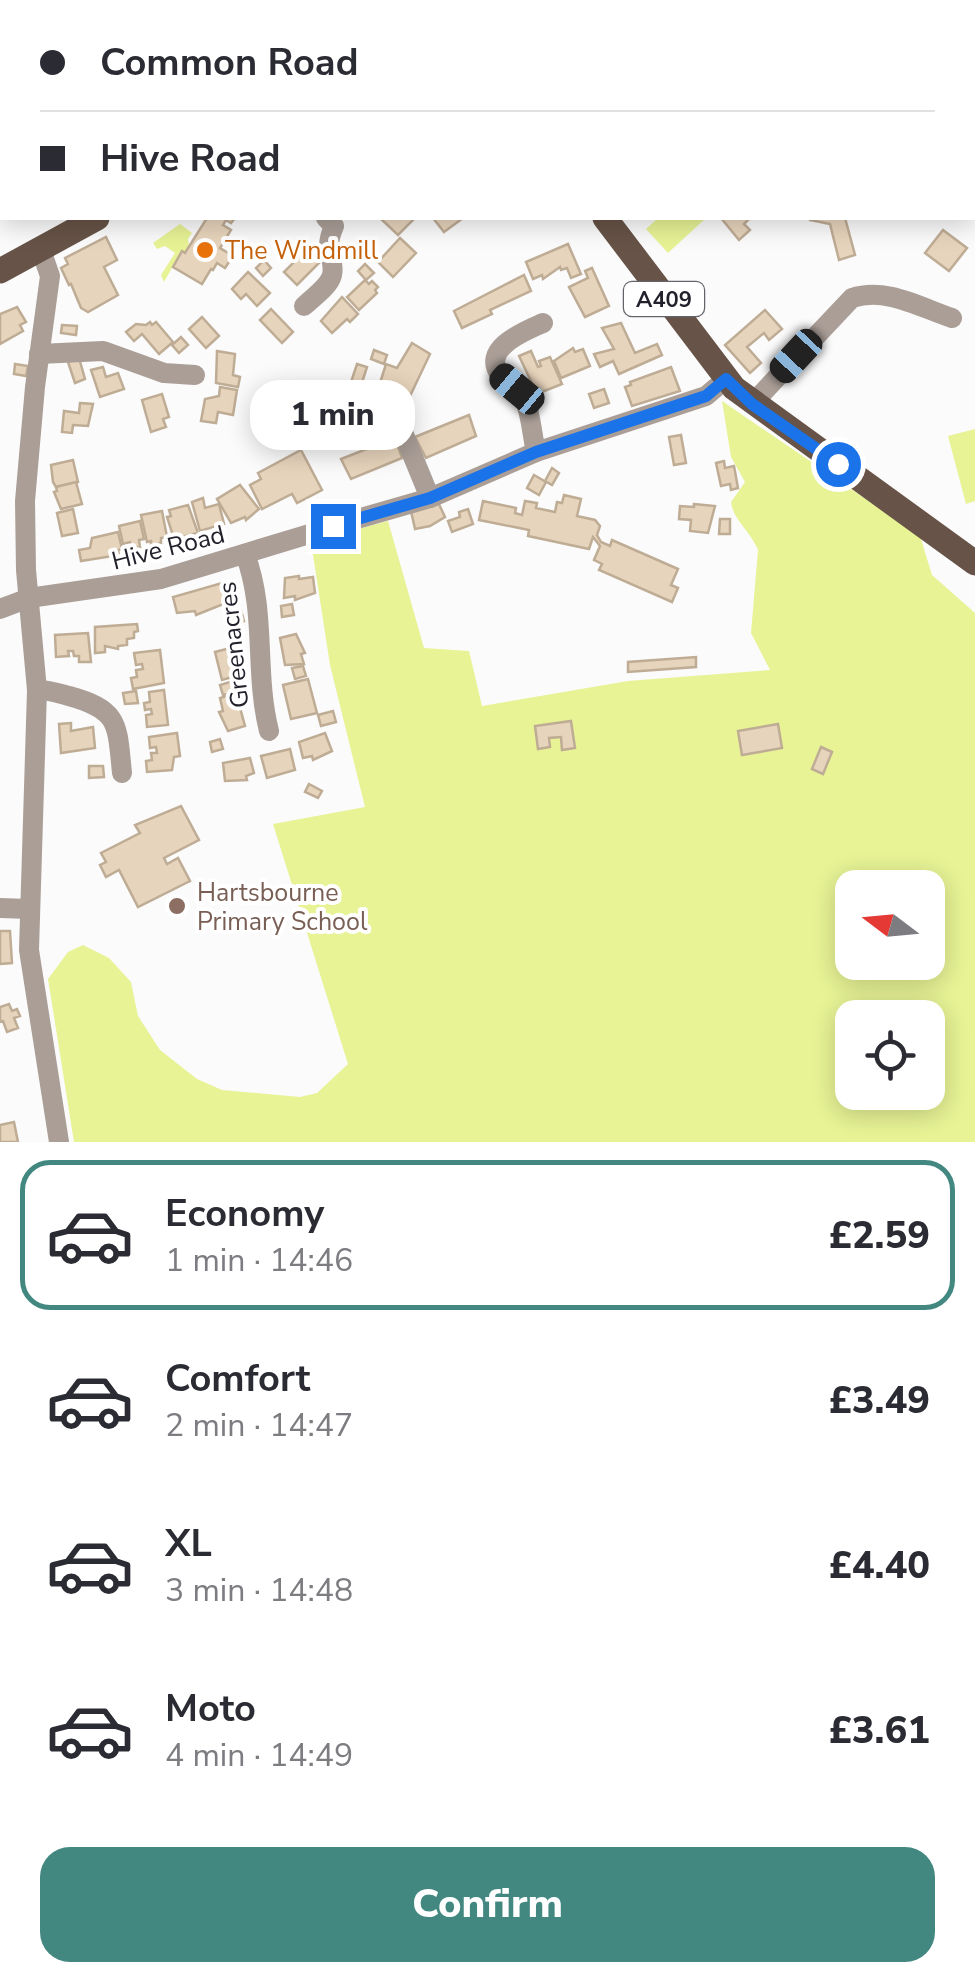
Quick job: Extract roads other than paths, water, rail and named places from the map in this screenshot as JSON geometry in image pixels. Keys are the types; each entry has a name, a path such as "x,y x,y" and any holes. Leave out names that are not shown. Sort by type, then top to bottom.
{"main road":[{"path":"0,271 93,220"},
{"name":"A409","path":"606,220 726,379 752,404 975,563"}],"street":[{"path":"304,306 329,282 332,272 327,248 334,226 328,220"},
{"path":"41,250 50,270 25,501 37,690 29,909 31,964 59,1142"},
{"path":"752,404 852,298 866,294 890,296 952,318"},
{"path":"536,452 523,394 501,376 496,362 500,348 508,341 543,323"},
{"path":"39,354 103,352 164,373 195,375"},
{"name":"Hive Road","path":"0,609 29,598 161,578 430,498 536,452 706,396 726,379"},
{"path":"400,425 430,498"},
{"name":"Greenacres","path":"245,554 258,604 260,691 269,731"},
{"path":"37,690 90,700 106,711 118,734 122,773"},
{"path":"0,908 29,909"}],"place":[{"name":"The Windmill","path":"205,250"},
{"name":"Hartsbourne Primary School","path":"177,906"}]}
